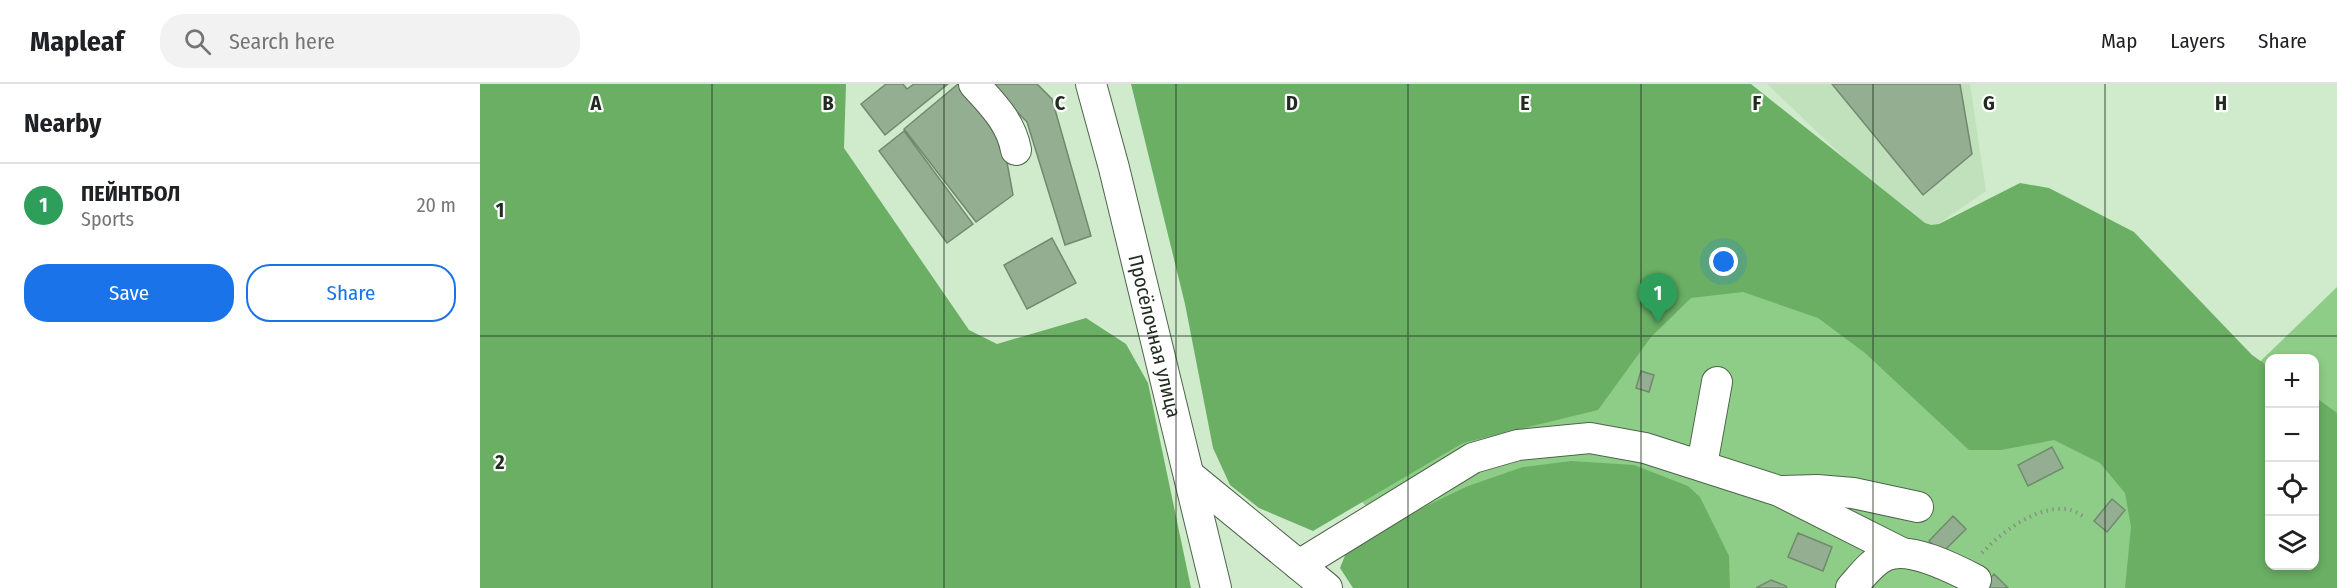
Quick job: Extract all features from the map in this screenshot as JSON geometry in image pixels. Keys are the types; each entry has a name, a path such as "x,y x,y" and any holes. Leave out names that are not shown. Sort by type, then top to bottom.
{"street":[{"path":"974,84 1004,118 1013,135 1016,150"},
{"name":"Просёлочная улица","path":"1090,84 1114,168 1216,588"},
{"path":"1702,465 1717,382"},
{"path":"1299,565 1473,459 1518,445 1590,438 1645,448 1779,491 1902,553 1940,563 1970,577"},
{"path":"1190,475 1327,588"},
{"path":"1779,491 1817,490 1852,493 1918,507"},
{"path":"1851,588 1876,561 1887,554 1902,553"}],"path":[{"path":"1970,577 1993,542 2042,511 2067,509 2083,516"}],"shaded area":[{"path":"1767,84 1970,84 1986,191 1924,234"}],"green space":[{"path":"480,84 846,84 844,148 969,330 997,344 1086,318 1126,344 1148,383 1191,588 480,588"},
{"path":"1131,84 1751,84 1925,223 1939,224 2020,183 2049,188 2134,232 2252,355 2265,364 2265,570 2319,570 2319,400 2337,413 2337,588 2125,588 2131,527 2125,493 2100,463 2054,440 2001,450 1969,450 1865,353 1818,318 1743,292 1691,298 1651,337 1598,410 1463,443 1313,531 1259,508 1230,485 1213,448 1185,304"},
{"path":"1414,84 2171,448 2265,357 2265,570 2319,570 2319,354 2268,354 2337,287 2337,588 1454,588 1317,460"},
{"path":"1571,461 1634,465 1688,486 1700,497 1729,556 1730,588 1353,588 1340,568 1348,548 1468,486 1523,467"}],"building":[{"path":"886,84 903,84 907,89 914,84 948,84 885,135 861,104"},
{"path":"958,84 1003,140 1013,195 976,222 904,129"},
{"path":"989,84 1037,84 1052,99 1091,236 1065,245 1027,122"},
{"path":"1832,84 1960,84 1972,154 1923,195"},
{"path":"904,131 973,224 947,243 879,151"},
{"path":"1052,238 1076,283 1027,309 1004,265"},
{"path":"1641,371 1654,375 1649,392 1636,388"},
{"path":"2052,447 2063,468 2028,486 2018,465"},
{"path":"2112,499 2125,510 2107,532 2094,521"},
{"path":"1953,516 1966,529 1942,553 1929,541"},
{"path":"1798,533 1832,547 1823,571 1788,557"},
{"path":"1994,574 2008,588 1981,588"},
{"path":"1771,580 1786,586 1787,588 1756,588"}],"place":[{"name":"ПЕЙНТБОЛ","path":"1658,323"}]}
